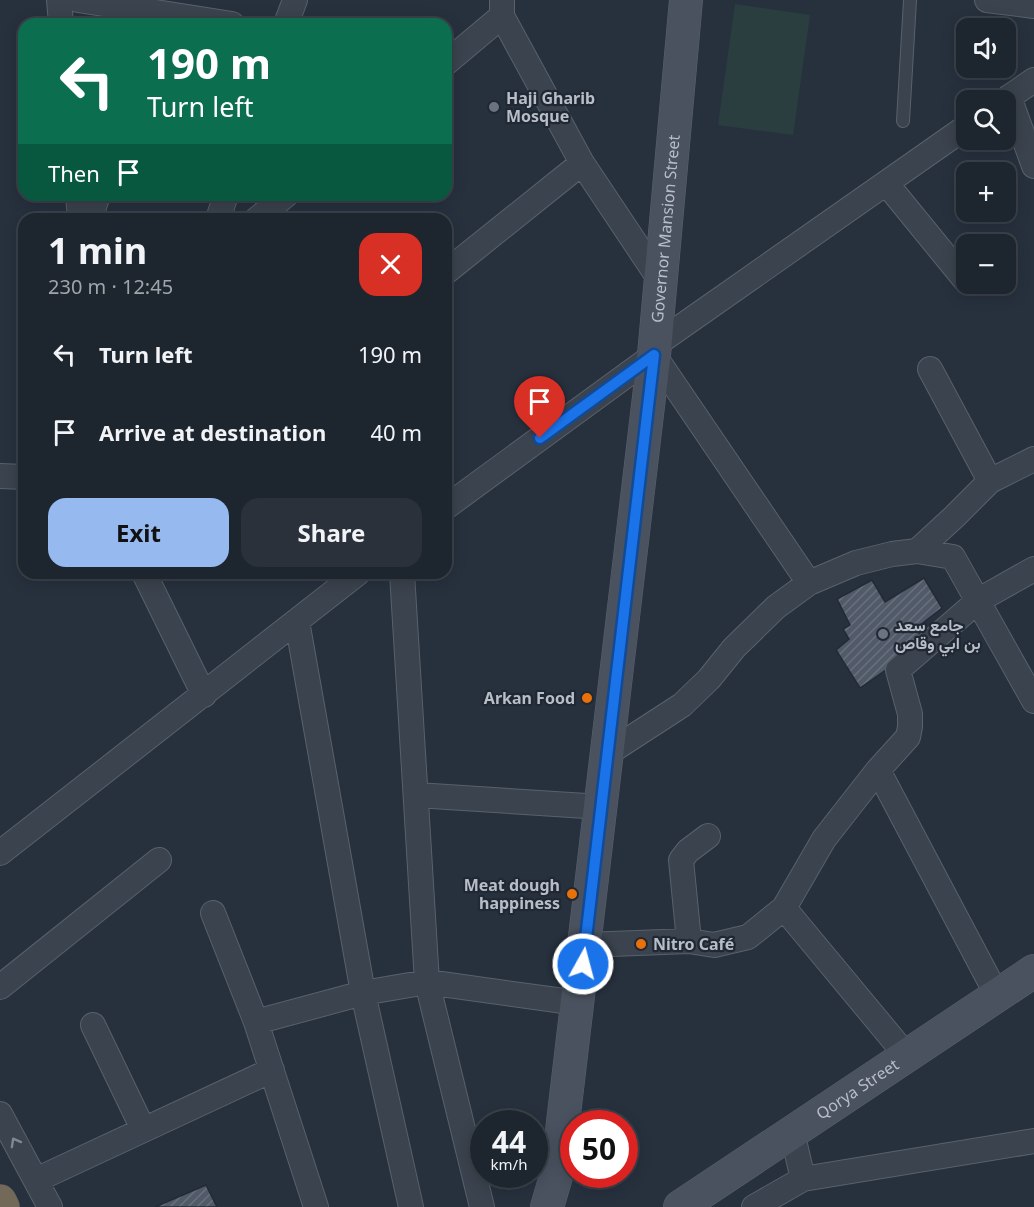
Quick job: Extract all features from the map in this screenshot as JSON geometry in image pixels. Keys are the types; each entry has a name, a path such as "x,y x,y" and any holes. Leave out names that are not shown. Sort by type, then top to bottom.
{"highway":[{"path":"0,1201 3,1207"}],"main road":[{"name":"Governor Mansion Street","path":"557,1173 602,807 654,350 686,0"},
{"name":"Qorya Street","path":"680,1207 1034,971"},
{"path":"547,1207 557,1173"},
{"path":"557,1173 560,1207"}],"street":[{"path":"59,0 60,18"},
{"path":"78,0 155,18"},
{"path":"288,18 295,0"},
{"path":"987,0 1034,6"},
{"path":"452,57 502,8 582,163 660,280"},
{"path":"1016,93 1034,80"},
{"path":"1016,121 1034,166"},
{"path":"452,502 654,350 956,135"},
{"path":"452,267 582,163"},
{"path":"886,183 956,269"},
{"path":"264,213 279,201"},
{"path":"654,350 809,583"},
{"path":"930,369 990,481"},
{"path":"916,551 954,518 990,481 1034,459"},
{"path":"0,476 18,477"},
{"path":"608,753 682,705 709,679 734,648 776,607 809,583 856,563 916,551 953,557 1034,701"},
{"path":"585,945 689,941 714,945 748,937 784,908 824,839 878,770 902,746 909,733 910,714 898,670 979,600 1034,568"},
{"path":"147,579 204,695"},
{"path":"0,853 350,579"},
{"path":"402,579 427,982 482,1207"},
{"path":"297,621 363,993 411,1207"},
{"path":"878,770 997,995"},
{"path":"416,795 602,807"},
{"path":"689,941 681,860 688,851 708,836"},
{"path":"0,987 159,860"},
{"path":"784,908 906,1055"},
{"path":"213,914 256,1022 316,1207"},
{"path":"256,1022 363,993 427,982 578,1003"},
{"path":"93,1025 143,1129"},
{"path":"36,1180 272,1070"},
{"path":"0,1114 51,1207"},
{"path":"792,1132 803,1179"},
{"path":"754,1207 803,1179 1034,1141"}],"lane":[{"path":"903,121 910,0"}],"green space":[{"path":"735,4 810,15 793,135 718,125"}],"building":[{"name":"جامع سعد بن ابي وقاص","path":"924,578 942,608 919,626 920,646 860,688 836,650 849,639 843,629 850,625 837,599 872,580 885,602"},
{"path":"206,1185 217,1207 155,1207"}],"place":[{"name":"Haji Gharib Mosque","path":"494,107"},
{"name":"جامع سعد بن ابي وقاص","path":"883,634"},
{"name":"Arkan Food","path":"587,698"},
{"name":"Meat dough happiness","path":"572,894"},
{"name":"Nitro Café","path":"641,944"}],"route":[{"path":"540,438 654,355 583,964"}]}
